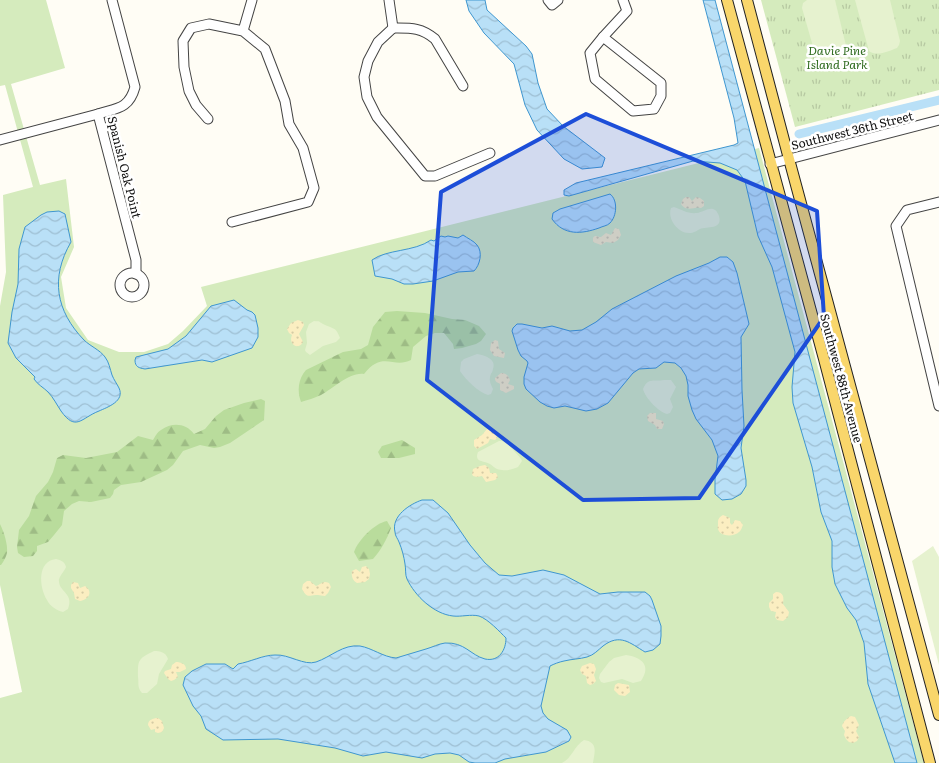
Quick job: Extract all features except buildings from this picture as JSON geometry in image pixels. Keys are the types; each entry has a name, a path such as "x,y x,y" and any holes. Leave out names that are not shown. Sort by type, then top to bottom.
{"main road":[{"name":"Southwest 88th Avenue","path":"727,0 930,763"},
{"name":"Southwest 88th Avenue","path":"747,0 939,715"}],"street":[{"name":"Spanish Oak Point","path":"112,0 135,87 132,98 124,106 98,114 136,260 136,274"},
{"path":"244,31 252,0"},
{"path":"389,0 393,28"},
{"path":"548,0 552,5 558,0"},
{"path":"603,37 662,83 662,96 654,109 633,111 595,79 590,53 603,37 627,11 623,0"},
{"path":"208,119 196,105 189,91 184,67 183,41 191,28 209,24 244,31 265,49 284,101 289,124 303,148 314,188 308,202 232,222"},
{"path":"463,86 435,39 428,33 414,28 393,28 378,42 368,61 364,77 367,97 377,117 425,176 435,176 490,153"},
{"path":"0,140 98,114"},
{"name":"Southwest 36th Street","path":"770,164 939,120"},
{"path":"939,202 907,210 896,226 939,406"}],"highlighted area":[{"path":"586,114 817,211 824,317 699,498 583,500 427,380 441,192"}],"green space":[{"path":"0,0 46,0 65,68 11,84 40,185 66,179 74,247 61,277 66,308 88,340 119,352 144,352 168,344 207,306 201,287 759,148 924,763 0,763 0,698 22,692 0,585 0,306 6,272 3,195 33,187 5,85 0,86"},
{"name":"Davie Pine Island Park","path":"761,0 939,0 939,90 795,127"},
{"path":"807,0 835,0 848,54 844,62 825,67 821,67 818,64 802,8 803,3"},
{"path":"855,0 890,0 900,41 897,48 879,53 869,51"},
{"path":"674,207 685,212 694,213 713,209 719,216 719,224 692,233 681,231 672,221 670,212 671,208"},
{"path":"385,312 425,313 465,320 479,326 486,334 476,344 454,349 453,344 444,333 426,336 413,347 411,360 399,363 382,361 371,367 364,374 353,376 321,395 301,402 299,385 301,377 306,370 343,352 361,349 368,345 373,327"},
{"path":"319,321 333,328 337,331 340,338 336,342 323,346 310,355 305,350 307,343 306,332 309,324"},
{"path":"477,354 492,360 494,366 490,378 493,389 491,394 488,395 472,385 460,371 461,362 464,359"},
{"path":"671,380 676,387 670,399 673,407 670,413 667,414 660,411 653,404 643,389 649,381"},
{"path":"261,399 265,401 264,420 230,443 214,448 200,445 183,451 167,470 141,482 121,485 114,490 110,498 91,502 79,501 72,504 64,511 62,525 48,542 37,546 37,551 33,556 24,557 18,553 19,530 29,516 36,496 48,482 57,458 63,455 86,458 117,452 138,436 153,440 157,433 165,427 174,425 183,426 194,434 205,429 224,410"},
{"path":"402,440 415,448 415,454 399,458 381,458 378,452 382,446"},
{"path":"499,441 508,444 520,458 522,461 518,467 500,470 478,460 478,452"},
{"path":"387,521 391,528 379,552 373,559 359,561 354,552 359,542 377,525"},
{"path":"0,524 7,550 1,565 0,565"},
{"path":"933,546 939,557 939,665 912,561"},
{"path":"56,559 65,564 66,567 59,580 69,600 68,609 63,612 54,608 48,602 41,582 41,575 45,564"},
{"path":"154,651 162,652 168,659 159,674 157,684 147,693 142,693 138,685 139,664 144,656"},
{"path":"626,655 640,660 645,666 641,681 633,683 622,679 601,682 600,674 609,662 614,658"},
{"path":"584,740 594,745 593,763 562,763 578,745"}],"sand":[{"path":"686,197 689,197 692,201 696,197 700,198 704,201 704,206 701,208 685,208 681,204"},
{"path":"615,228 619,229 621,235 618,240 601,245 593,242 595,236 601,237 606,233 611,235"},
{"path":"298,320 303,322 304,325 299,334 303,342 301,345 296,346 292,344 292,335 287,329 291,323"},
{"path":"495,340 498,341 499,349 505,353 504,358 494,356 490,350 491,343"},
{"path":"501,373 508,376 510,380 508,384 514,386 514,389 506,393 500,390 500,384 495,380"},
{"path":"650,413 656,413 656,419 663,421 662,429 657,429 655,425 648,421 647,416"},
{"path":"487,429 495,431 497,438 495,440 490,439 488,443 477,449 474,446 474,440"},
{"path":"485,465 489,468 490,473 496,473 498,477 495,480 486,482 482,476 473,476 473,469"},
{"path":"723,515 730,518 732,525 735,520 740,521 743,525 737,534 724,535 719,532 718,520"},
{"path":"366,566 369,569 369,579 365,582 357,583 354,581 352,571 356,569 360,572 362,567"},
{"path":"307,581 316,586 327,582 331,587 325,596 309,596 302,589 303,584"},
{"path":"73,582 78,583 80,588 85,586 88,588 89,595 80,601 75,599 71,588"},
{"path":"776,592 782,594 783,604 789,612 788,617 783,621 777,620 775,617 776,612 771,611 769,607 773,594"},
{"path":"176,662 183,664 186,669 176,672 178,677 171,681 164,673 171,669 172,665"},
{"path":"590,663 594,664 596,669 594,675 596,681 590,685 587,683 586,676 580,670 582,666"},
{"path":"618,683 629,685 630,692 625,696 619,695 614,690 615,685"},
{"path":"851,716 855,717 859,725 856,731 859,737 853,743 846,739 842,726 845,720"},
{"path":"158,718 162,721 164,728 162,732 158,733 155,732 155,729 151,730 148,725 151,720"}],"water":[{"path":"466,0 485,0 487,10 526,46 532,54 538,83 547,109 563,126 605,158 602,167 582,169 564,159 537,130 525,105 514,64 484,33 469,11"},
{"path":"703,0 715,0 917,763 895,763 868,684 864,643 856,620 847,608 835,584 832,567 832,541 821,512 812,467 793,403 792,387 795,352 772,267 758,236 745,181 737,170 720,163 693,161 569,196 564,195 564,190 576,183 738,143 734,118"},
{"path":"610,194 614,200 615,212 610,223 606,225 586,232 574,232 562,228 552,219 553,213 560,209"},
{"path":"59,211 65,214 71,242 60,268 59,294 62,306 67,318 84,340 106,359 120,393 120,397 115,403 79,422 71,421 66,417 50,394 37,383 34,379 35,377 16,358 8,343 18,284 19,249 25,227 47,212"},
{"path":"463,235 476,244 480,251 479,262 474,271 458,272 433,281 413,284 404,284 392,279 375,276 372,260 378,256 417,247 431,240 434,241 441,236 458,238"},
{"path":"720,257 727,257 733,262 749,324 741,337 744,426 741,448 746,486 741,494 732,499 722,500 715,494 718,456 712,440 696,419 692,410 688,396 686,376 675,363 664,362 656,368 639,369 633,373 608,403 597,409 586,411 565,406 554,408 540,402 526,389 524,377 528,363 518,350 512,331 517,324 542,328 552,326 570,331 582,330 612,309 676,276"},
{"path":"234,300 255,315 258,337 252,348 212,362 202,360 145,369 137,366 135,362 136,357 168,349 186,336 211,306"},
{"path":"422,500 433,500 448,513 470,545 485,563 499,575 512,576 543,570 564,575 600,594 645,592 652,600 661,626 660,644 653,650 645,652 625,641 615,640 584,658 562,661 550,666 541,706 543,713 548,719 567,730 571,737 569,741 546,752 505,759 495,763 469,762 459,755 450,753 435,754 422,758 386,752 363,756 335,748 278,739 223,740 206,729 201,716 193,706 183,685 185,677 206,664 225,664 233,669 238,664 275,655 311,663 354,646 364,647 396,658 445,643 458,645 485,659 494,659 501,654 505,647 506,638 490,623 479,616 453,616 439,612 420,598 410,585 406,576 400,545 395,535 395,526 402,512 412,504"}],"waterway":[{"path":"799,134 939,100"}]}
